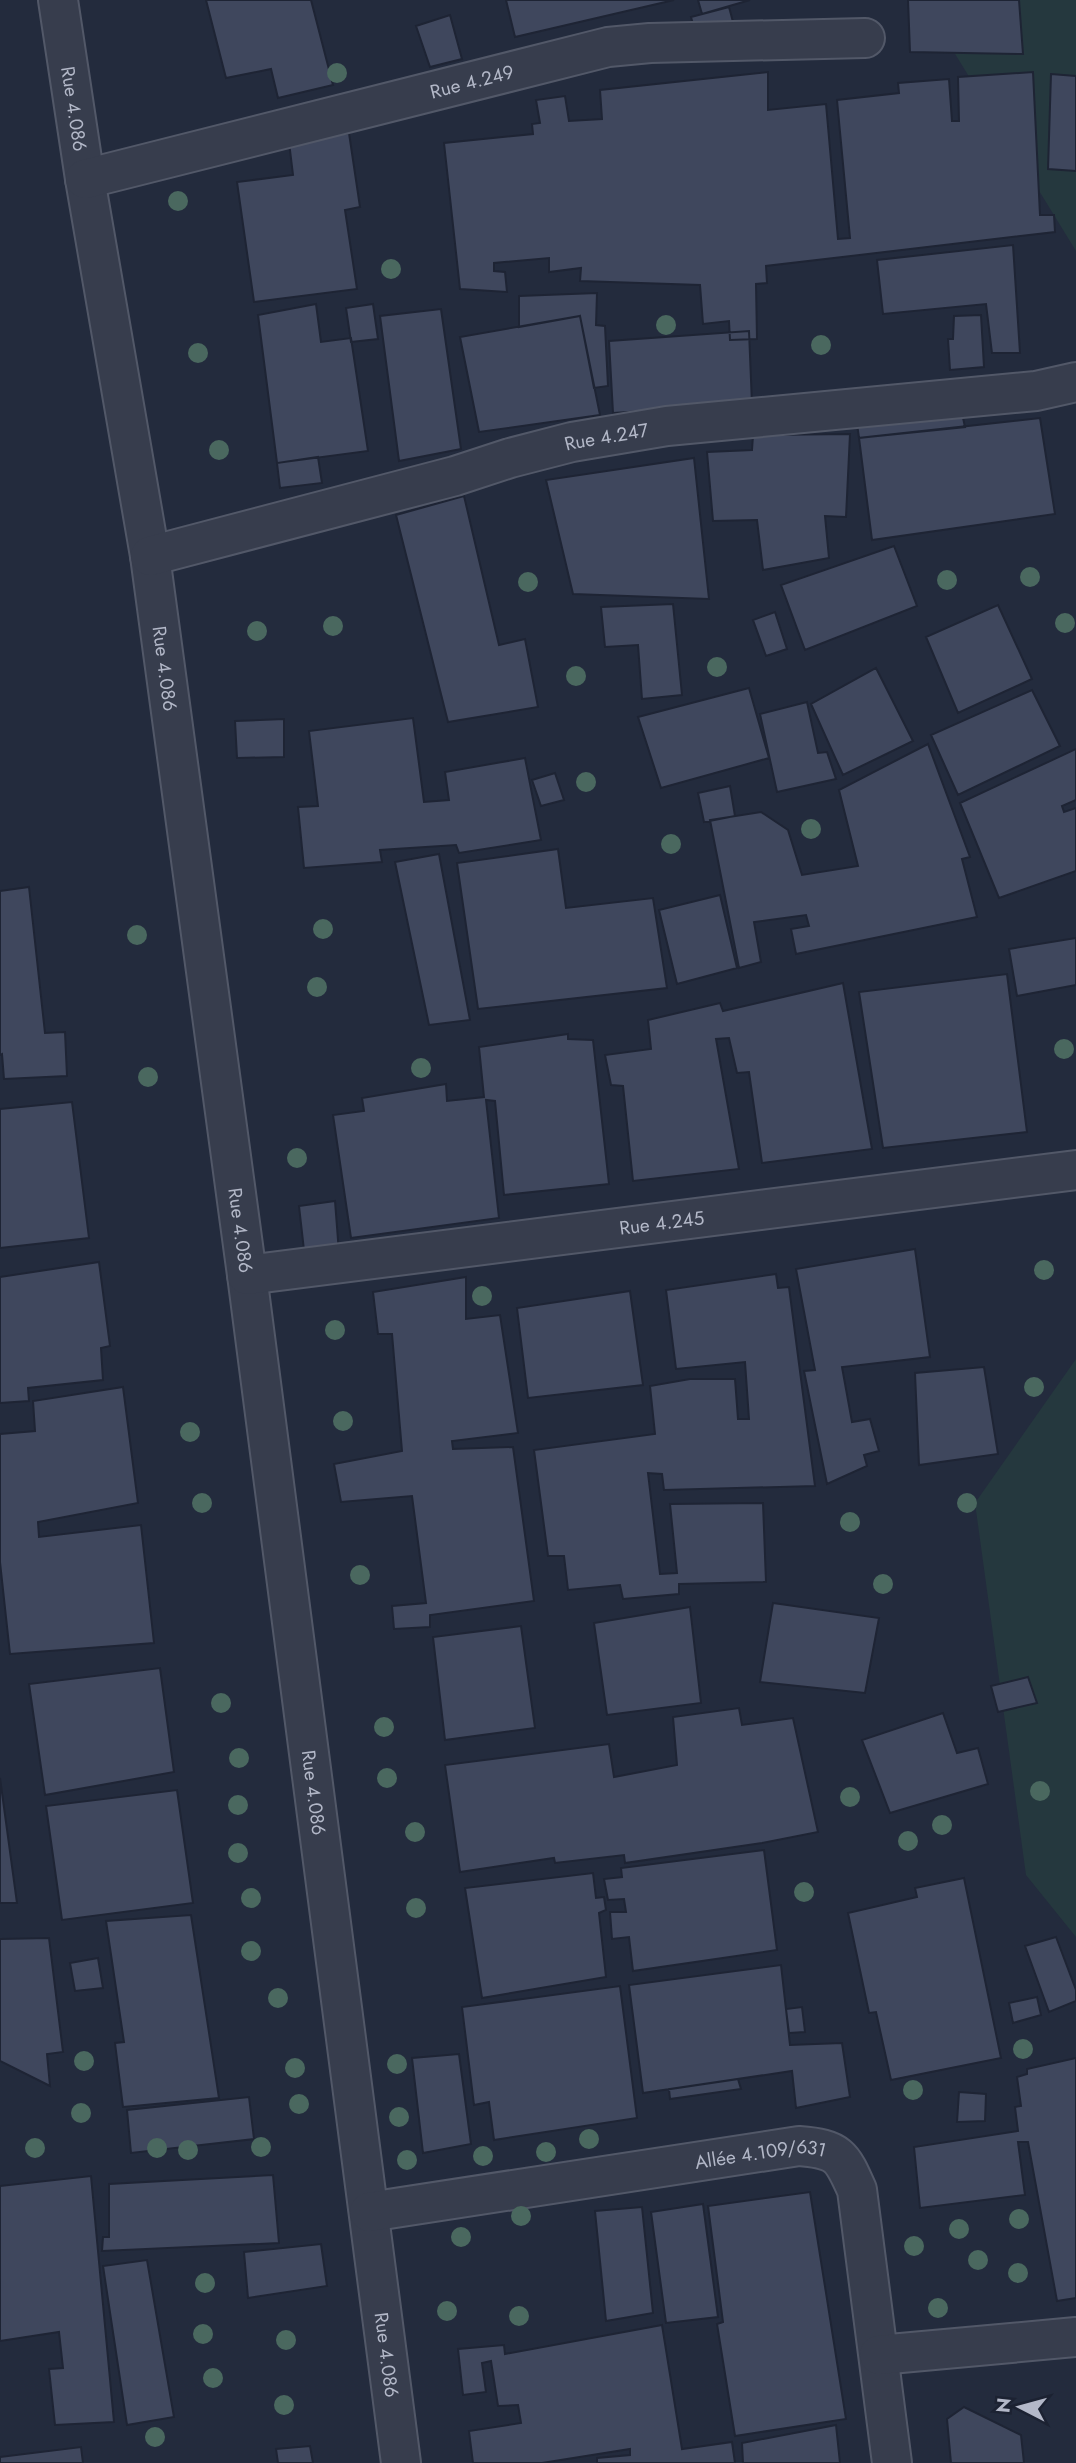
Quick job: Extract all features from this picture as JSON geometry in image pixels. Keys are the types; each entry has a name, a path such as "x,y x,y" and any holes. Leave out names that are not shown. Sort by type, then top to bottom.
{"street":[{"name":"Rue 4.086","path":"58,0 85,179 150,556 247,1275 401,2463"},
{"name":"Rue 4.249","path":"85,179 608,47 650,43 865,38"},
{"name":"Rue 4.247","path":"150,556 455,476 510,457 572,442 667,426 1036,391 1076,382"},
{"name":"Rue 4.245","path":"247,1275 1076,1170"},
{"name":"Allée 4.109/631","path":"369,2212 799,2146 823,2148 844,2161 857,2190 892,2463"},
{"path":"879,2355 1076,2337"}],"shaded area":[{"path":"922,0 1076,0 1076,251"},
{"path":"1076,1359 1076,1937 1026,1875 975,1503"}],"building":[{"path":"206,0 311,0 333,85 278,98 271,69 226,78"},
{"path":"506,0 674,0 515,37"},
{"path":"698,0 750,0 702,14"},
{"path":"908,0 1019,0 1023,54 910,52"},
{"path":"729,7 736,33 697,40 691,17"},
{"path":"450,15 462,59 430,67 416,26"},
{"path":"768,72 768,110 826,104 838,239 850,238 837,100 899,93 898,83 949,79 952,121 959,121 958,77 1033,72 1040,215 1054,215 1055,232 766,266 767,283 756,284 757,339 730,340 729,321 703,324 700,285 580,281 581,268 549,272 549,258 494,263 494,271 505,272 507,292 460,289 444,143 533,134 532,124 540,123 536,100 565,96 569,121 602,119 600,90"},
{"path":"1051,74 1076,76 1076,171 1048,169"},
{"path":"349,133 360,207 345,210 357,289 254,302 237,182 293,175 289,142"},
{"path":"1013,245 1020,353 992,353 986,304 883,314 877,260"},
{"path":"597,293 596,325 605,326 608,386 594,388 580,316 519,327 519,296"},
{"path":"316,304 321,342 351,338 368,451 277,463 258,315"},
{"path":"373,304 378,339 351,342 346,308"},
{"path":"441,309 461,449 399,461 380,316"},
{"path":"981,315 984,367 950,370 948,339 953,339 954,316"},
{"path":"580,316 600,415 479,432 460,337"},
{"path":"749,331 752,404 613,413 609,341"},
{"path":"962,413 965,427 859,438 857,424"},
{"path":"1040,418 1055,514 872,540 859,438"},
{"path":"850,434 846,517 825,516 829,558 763,570 757,520 713,521 707,452 752,450 753,435"},
{"path":"318,457 322,483 280,488 277,463"},
{"path":"694,458 709,599 573,594 546,480"},
{"path":"464,496 499,645 525,639 538,707 448,722 396,515"},
{"path":"894,546 917,606 805,650 781,585"},
{"path":"673,604 682,695 642,699 638,645 605,647 601,607"},
{"path":"998,605 1032,679 958,713 926,637"},
{"path":"775,612 787,649 766,656 753,620"},
{"path":"876,668 913,741 843,775 811,704"},
{"path":"749,688 769,758 661,788 638,717"},
{"path":"1032,690 1060,746 958,795 931,735"},
{"path":"807,702 818,753 827,752 836,779 777,792 760,714"},
{"path":"413,718 424,802 449,800 445,772 525,758 541,840 459,853 456,845 380,850 382,862 304,868 298,807 318,806 309,731"},
{"path":"284,719 284,757 237,758 235,721"},
{"path":"928,744 970,857 962,859 977,917 796,954 791,929 809,926 806,915 754,922 761,962 739,968 710,820 761,812 788,830 802,875 858,866 839,790"},
{"path":"1076,749 1076,800 1062,806 1064,812 1076,808 1076,871 999,898 960,803"},
{"path":"555,773 564,800 541,806 532,780"},
{"path":"730,786 735,816 704,822 698,793"},
{"path":"558,849 566,908 653,898 667,988 478,1009 457,863"},
{"path":"439,854 470,1020 429,1025 395,862"},
{"path":"29,887 45,1033 65,1032 67,1076 4,1079 2,1054 0,1055 0,891"},
{"path":"720,895 737,968 677,984 659,910"},
{"path":"1076,938 1076,985 1017,996 1009,949"},
{"path":"1007,974 1027,1132 883,1148 859,992"},
{"path":"843,983 872,1149 762,1163 749,1072 737,1073 729,1038 716,1039 739,1169 633,1181 623,1086 611,1085 605,1055 651,1049 648,1020 720,1003 723,1011"},
{"path":"568,1034 568,1039 593,1040 609,1184 504,1195 495,1101 486,1100 499,1218 351,1238 333,1115 364,1111 362,1098 446,1084 447,1101 484,1097 479,1047"},
{"path":"72,1102 89,1238 0,1248 0,1109"},
{"path":"335,1201 339,1253 305,1259 299,1206"},
{"path":"915,1249 930,1357 842,1367 852,1422 870,1419 879,1451 864,1455 867,1466 827,1484 804,1371 815,1370 796,1269"},
{"path":"99,1262 110,1346 101,1348 103,1380 28,1388 29,1401 0,1403 0,1277"},
{"path":"776,1274 778,1288 789,1287 815,1486 664,1490 662,1474 648,1473 660,1574 677,1573 670,1504 763,1503 766,1582 679,1584 679,1594 623,1599 620,1585 568,1590 564,1556 548,1556 534,1450 655,1434 650,1386 690,1379 735,1379 738,1419 749,1419 745,1362 676,1369 666,1290"},
{"path":"466,1277 466,1319 500,1315 518,1433 452,1441 453,1449 513,1447 534,1601 430,1615 430,1627 394,1629 392,1606 426,1603 412,1496 341,1502 334,1464 402,1451 392,1334 378,1334 373,1292"},
{"path":"630,1291 643,1385 528,1398 517,1308"},
{"path":"984,1367 998,1454 919,1465 915,1373"},
{"path":"123,1387 138,1503 38,1522 39,1537 141,1525 154,1643 10,1654 0,1562 0,1434 35,1431 33,1401"},
{"path":"773,1603 879,1618 865,1693 760,1682"},
{"path":"690,1607 701,1703 607,1715 594,1623"},
{"path":"521,1626 535,1728 445,1740 433,1637"},
{"path":"160,1668 174,1772 45,1795 29,1684"},
{"path":"1028,1677 1037,1703 998,1712 991,1686"},
{"path":"739,1708 742,1725 793,1718 818,1832 625,1863 624,1855 555,1863 554,1858 460,1872 445,1765 609,1744 614,1777 677,1765 673,1717"},
{"path":"943,1713 957,1753 978,1748 988,1784 890,1813 862,1740"},
{"path":"0,1778 17,1903 0,1903"},
{"path":"177,1790 193,1903 62,1920 46,1806"},
{"path":"764,1850 777,1950 633,1971 629,1937 612,1939 610,1912 626,1912 624,1899 608,1900 604,1879 622,1877 621,1868"},
{"path":"593,1873 596,1898 604,1897 606,1910 599,1913 606,1977 482,1998 465,1888"},
{"path":"964,1878 1001,2058 891,2080 876,2012 869,2013 848,1913 917,1897 915,1888"},
{"path":"191,1915 219,2098 123,2107 115,2043 124,2042 106,1921"},
{"path":"1056,1937 1076,1990 1076,2001 1049,2012 1025,1946"},
{"path":"49,1938 63,2052 47,2054 50,2086 0,2061 0,1939"},
{"path":"98,1958 103,1988 75,1991 70,1963"},
{"path":"781,1965 790,2045 842,2043 850,2097 796,2108 792,2071 643,2093 629,1985"},
{"path":"620,1986 637,2118 494,2140 489,2102 474,2105 462,2007"},
{"path":"1037,1997 1041,2015 1013,2023 1009,2003"},
{"path":"802,2007 805,2032 789,2033 786,2009"},
{"path":"459,2054 471,2144 423,2153 412,2058"},
{"path":"1076,2058 1076,2298 1057,2301 1028,2142 1018,2142 1025,2195 920,2208 914,2147 1018,2131 1015,2107 1021,2106 1017,2077 1027,2074 1027,2069"},
{"path":"738,2079 741,2089 670,2099 669,2089"},
{"path":"959,2092 986,2094 985,2121 957,2122"},
{"path":"249,2097 254,2139 131,2153 127,2110"},
{"path":"273,2175 279,2243 102,2251 103,2237 109,2237 109,2184"},
{"path":"91,2176 114,2422 55,2425 49,2369 63,2368 59,2332 0,2341 0,2186"},
{"path":"810,2192 846,2419 735,2436 717,2324 723,2322 708,2206"},
{"path":"703,2204 718,2317 666,2323 651,2212"},
{"path":"642,2207 653,2313 606,2321 595,2211"},
{"path":"321,2244 327,2286 248,2298 244,2252"},
{"path":"147,2260 174,2417 127,2425 103,2266"},
{"path":"662,2325 682,2449 732,2442 735,2463 597,2463 597,2458 630,2455 630,2449 542,2463 473,2463 469,2431 521,2423 518,2405 498,2406 491,2361 482,2363 486,2392 463,2395 458,2349 504,2345 505,2354"},
{"path":"964,2407 1021,2435 1024,2463 951,2463 947,2419"},
{"path":"836,2425 840,2463 743,2463 742,2443"},
{"path":"310,2446 313,2463 278,2463 276,2449"},
{"path":"81,2447 83,2463 0,2463 0,2457"}]}
